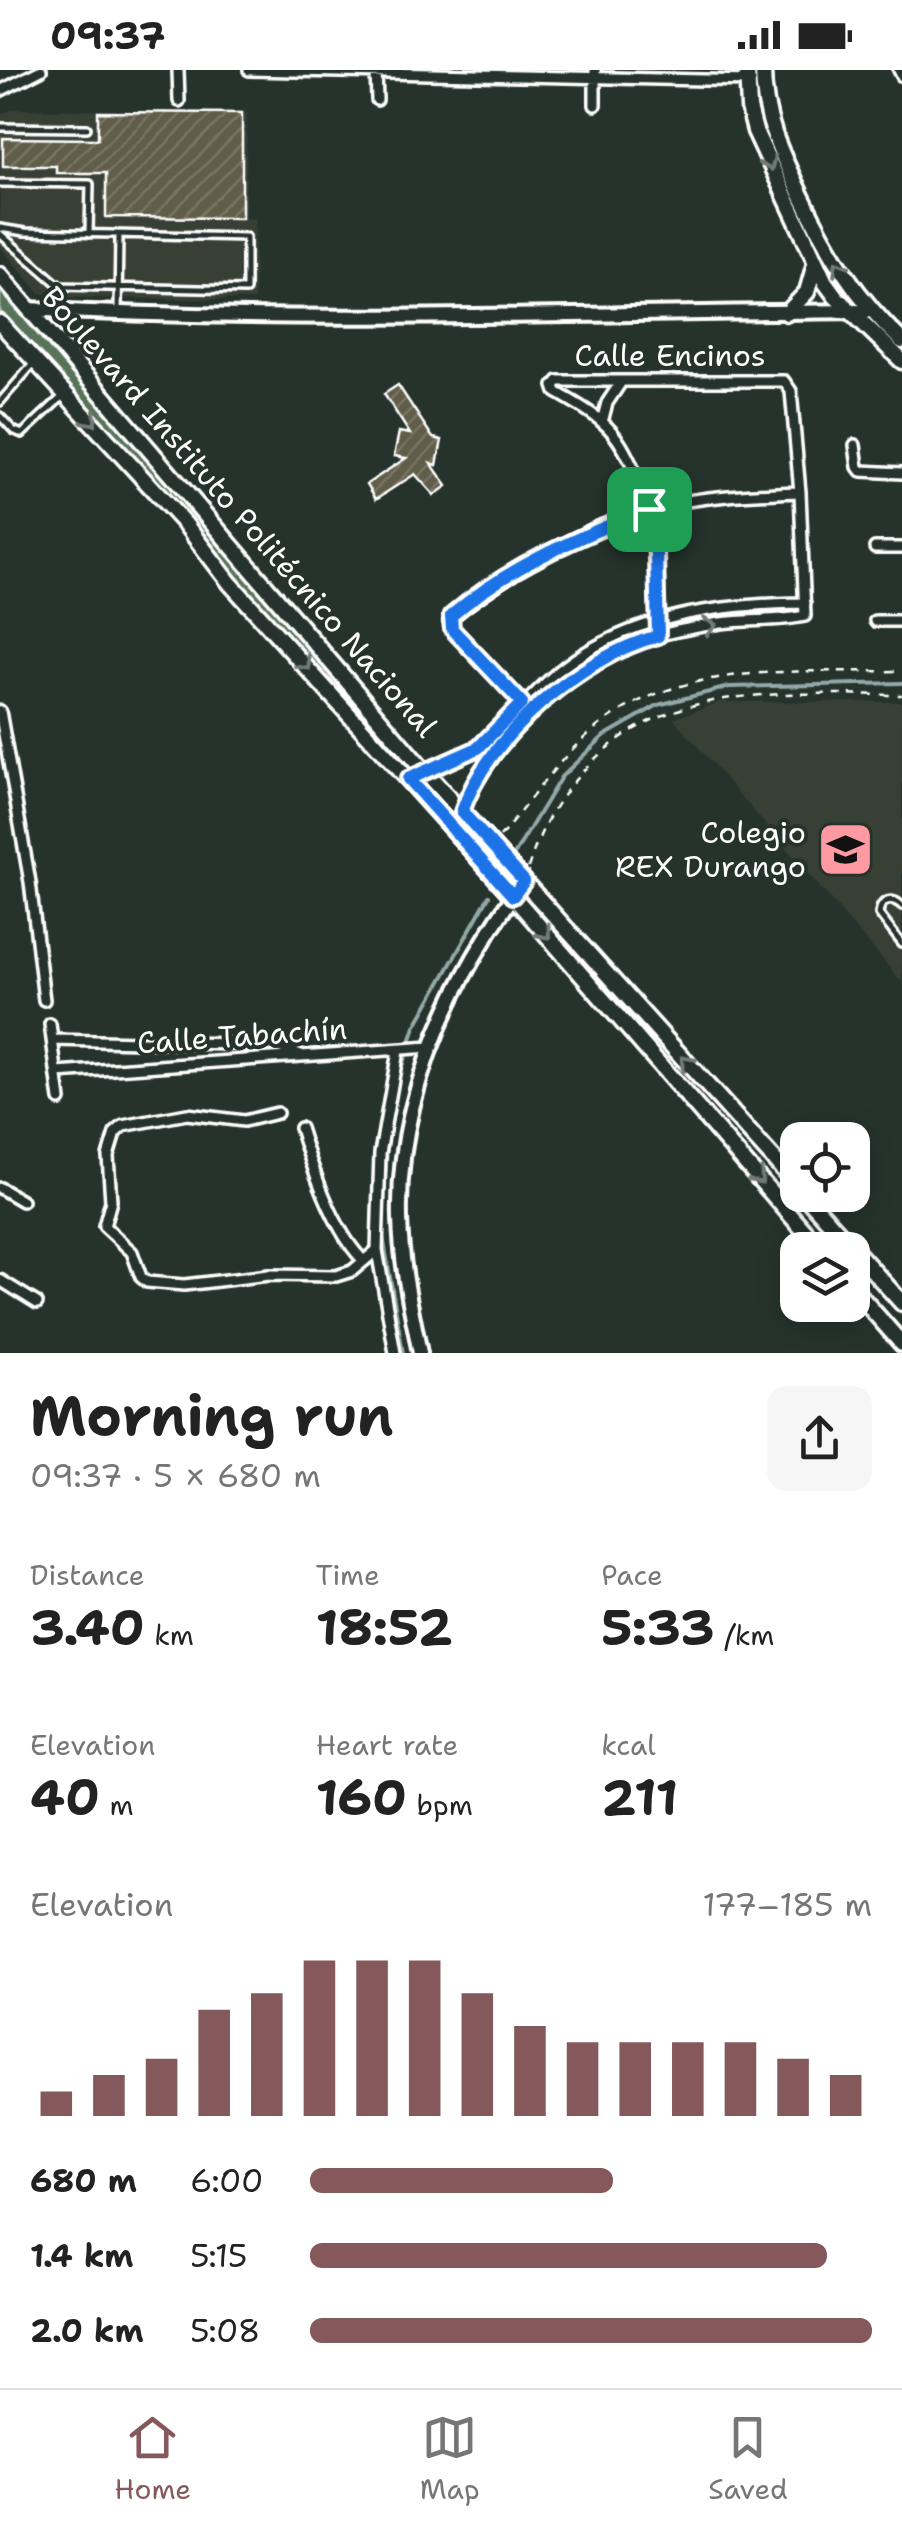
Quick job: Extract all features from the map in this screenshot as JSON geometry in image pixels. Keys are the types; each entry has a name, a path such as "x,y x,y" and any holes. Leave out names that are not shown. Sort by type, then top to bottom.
{"main road":[{"path":"747,76 755,131 814,263 836,297 874,335 899,345"},
{"path":"763,76 769,123 832,257 899,345"},
{"path":"787,313 807,292 814,263"},
{"name":"Boulevard Instituto Politécnico Nacional","path":"0,275 424,771 780,1166"},
{"name":"Boulevard Instituto Politécnico Nacional","path":"0,323 185,524 230,583 513,896 804,1232"},
{"path":"408,779 424,771"},
{"path":"820,1212 902,1303"},
{"path":"870,1308 902,1344"}],"street":[{"path":"0,90 28,72 41,70"},
{"path":"178,70 179,101"},
{"path":"248,70 763,76"},
{"path":"376,71 376,100"},
{"path":"595,74 595,105"},
{"path":"28,309 118,314 633,316 870,311"},
{"name":"Calle Encinos","path":"602,422 556,392 554,386 558,381 780,380 791,391 800,492"},
{"path":"621,382 607,403 602,422 628,458 649,509 656,554 658,636"},
{"path":"855,446 861,470 902,473"},
{"path":"462,812 501,746 532,713 592,665 636,642 658,636 721,623 802,617 805,603 800,492 724,497 649,509 566,544 451,616 452,629 532,713"},
{"path":"875,548 902,548"},
{"path":"424,771 465,754 493,735 522,703 609,639 657,622 735,606 805,603"},
{"path":"875,621 902,621"},
{"path":"0,711 30,882 44,1000"},
{"path":"493,735 501,746"},
{"path":"465,754 481,774"},
{"path":"420,1353 403,1261 400,1187 410,1112 430,1047 476,953 524,881"},
{"path":"50,1024 60,1100"},
{"path":"52,1040 274,1046 304,1056"},
{"name":"Calle Tabachín","path":"56,1073 430,1047"},
{"path":"395,1353 377,1250 380,1154 404,1050"},
{"path":"277,1113 244,1121 187,1114 123,1126 116,1133 108,1156 112,1195 104,1221 106,1231 132,1252 141,1276 154,1285 270,1275 336,1276 352,1271 377,1250"},
{"path":"300,1128 311,1164 342,1233 364,1261"},
{"path":"0,1188 22,1201"},
{"path":"0,1280 37,1303"}],"lane":[{"path":"0,127 87,128"},
{"path":"0,183 90,184 89,234"},
{"path":"0,231 246,237 246,290 60,286 0,231"},
{"path":"118,314 119,236"},
{"path":"0,402 36,361"},
{"path":"0,416 22,434 66,393"},
{"path":"902,906 887,900 879,914 902,944"}],"path":[{"path":"493,846 557,766 588,735 617,713 670,688 747,674 902,671"},
{"path":"524,881 540,831 574,780 600,753 654,717 681,707 738,696 902,695"}],"shaded area":[{"path":"15,109 247,113 245,218 255,219 254,300 52,297 39,292 0,247 0,114"},
{"name":"Colegio REX Durango","path":"720,702 902,702 902,982 674,719"}],"green space":[{"path":"0,291 402,754 395,760 0,311"}],"building":[{"path":"98,112 242,113 242,218 106,217 106,173 56,173 56,166 3,166 3,138 98,139"},
{"path":"398,385 433,438 442,440 437,465 431,463 447,486 434,495 415,474 376,499 367,484 406,458 394,456 399,432 410,434 384,394"}],"waterway":[{"path":"511,860 561,777 604,736 658,705 729,687 902,683"},
{"path":"397,1081 415,1027 489,896"},
{"path":"388,1130 382,1230 403,1353"}],"place":[{"name":"Colegio REX Durango","path":"845,850"}],"route":[{"path":"649,509 656,554 658,636 636,642 592,665 532,713 488,761 462,812 524,881 513,896 408,779 478,748 522,703 452,629 451,616 566,544 649,509"}]}
